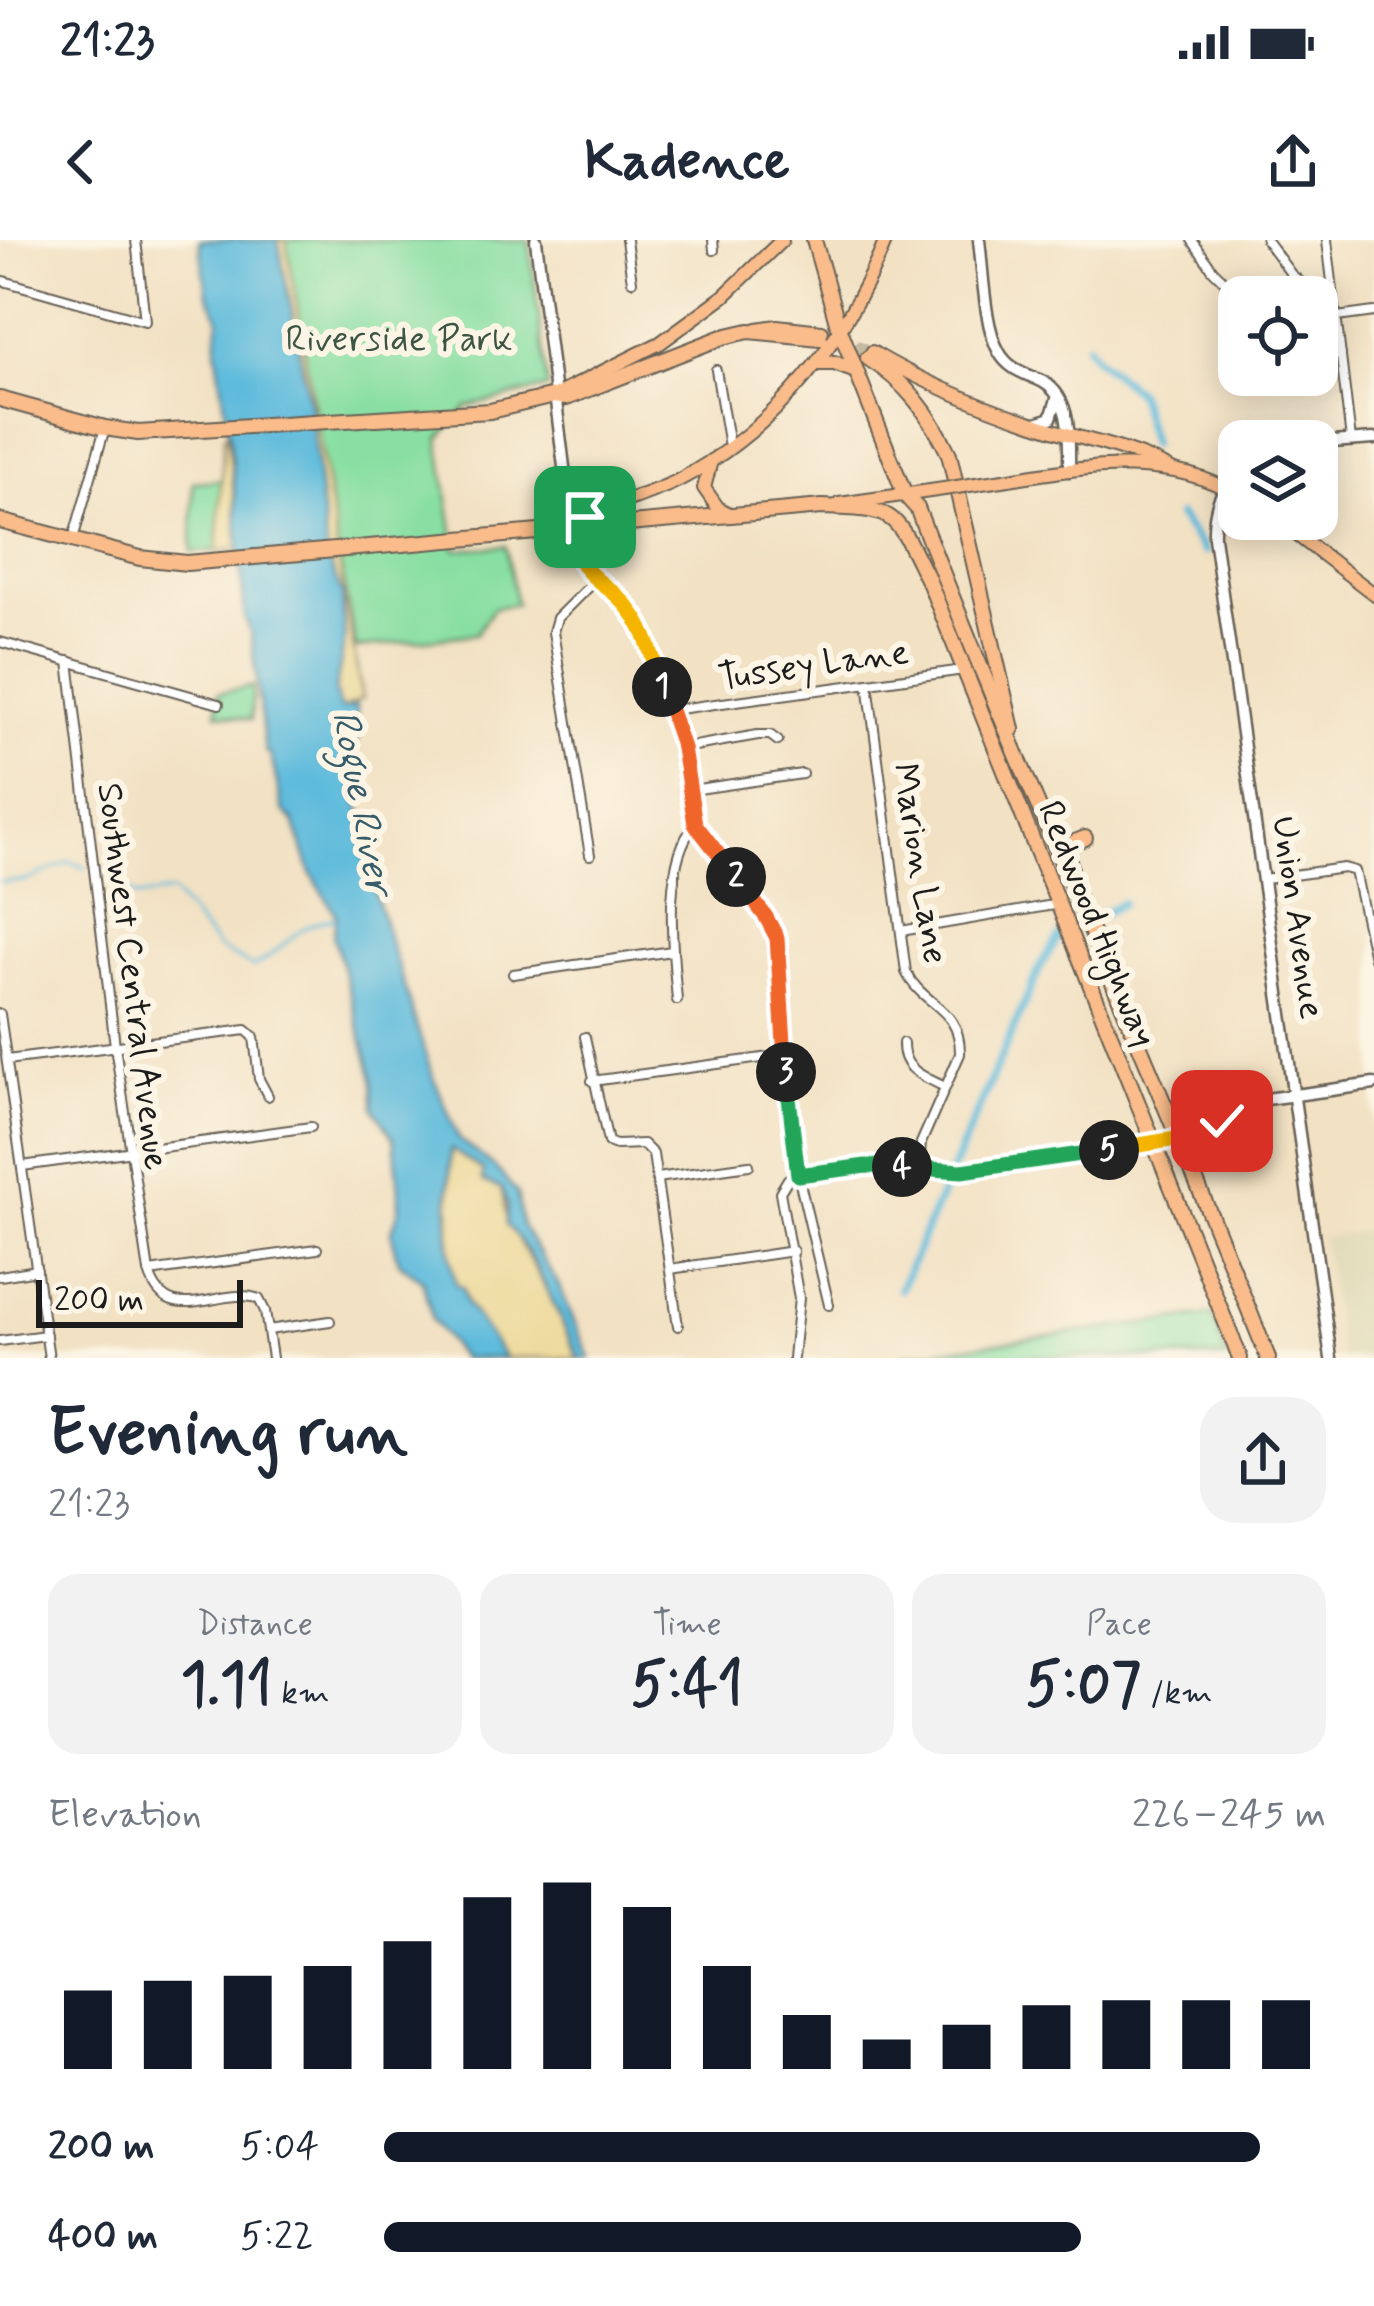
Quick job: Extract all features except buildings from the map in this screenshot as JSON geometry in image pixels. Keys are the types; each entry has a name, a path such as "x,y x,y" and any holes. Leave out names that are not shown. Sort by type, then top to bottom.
{"highway":[{"path":"814,240 856,371 905,495 917,508 1025,780"},
{"path":"0,399 138,433 490,411 566,398 682,350 748,331 821,334"},
{"path":"870,355 914,395 950,454 1025,780"},
{"path":"818,362 856,371"},
{"path":"905,495 903,511 927,579"},
{"path":"0,521 140,558 187,563 822,507 875,508 903,531 927,579"},
{"name":"Redwood Highway","path":"927,579 1240,1358"},
{"name":"Redwood Highway","path":"1025,780 1182,1138 1268,1358"},
{"path":"1085,838 1067,853 1068,862 1100,933 1109,970"}],"main road":[{"path":"554,397 660,344 724,296 782,240"},
{"path":"570,530 585,517 646,496 710,461 789,397 841,331 886,240"},
{"path":"870,355 932,386 1033,424 1136,452 1218,485"},
{"path":"710,461 704,488 718,508 734,515"},
{"path":"822,507 1070,471 1121,466 1172,470"},
{"path":"1303,540 1374,594"}],"street":[{"path":"0,280 146,321 136,240"},
{"path":"536,240 577,557 594,581 621,601 638,622 683,748 695,824 775,933 798,1175 830,1305"},
{"path":"626,240 632,281"},
{"path":"979,240 999,354 1016,371 1041,380 1057,396 1069,435 1070,471"},
{"path":"1192,240 1219,276"},
{"path":"1266,240 1293,276"},
{"path":"1327,240 1331,276"},
{"path":"1338,315 1374,312"},
{"path":"1338,331 1351,442"},
{"path":"716,370 729,448"},
{"path":"1033,424 1051,418 1057,410 1057,396"},
{"path":"73,541 105,428"},
{"path":"1338,442 1374,439"},
{"name":"Union Avenue","path":"1218,502 1214,537 1331,1358"},
{"path":"590,855 553,632 557,618 594,581"},
{"path":"0,642 219,704"},
{"name":"Southwest Central Avenue","path":"69,661 115,1046 148,1272 160,1294 187,1304 249,1295 259,1299 268,1330"},
{"name":"Tussey Lane","path":"671,710 964,670"},
{"name":"Marion Lane","path":"868,683 909,979 950,1017 957,1030 959,1054 921,1143 919,1169"},
{"path":"683,748 758,735 778,741"},
{"path":"689,790 802,774"},
{"path":"677,1000 672,950 679,850 695,824"},
{"path":"1264,879 1344,868 1355,871 1374,958"},
{"path":"901,931 1059,904"},
{"path":"513,974 672,950"},
{"path":"0,1014 49,1358"},
{"path":"4,1055 250,1031 259,1079 268,1096"},
{"path":"586,1037 608,1142 648,1145 678,1326"},
{"path":"903,1043 909,1067 945,1087"},
{"path":"592,1081 784,1055"},
{"path":"793,1358 799,1298 780,1192 788,1179 866,1166 973,1170 1156,1144 1182,1138 1259,1100 1374,1084"},
{"path":"22,1166 311,1127"},
{"path":"657,1178 749,1165"},
{"path":"148,1272 316,1249"},
{"path":"670,1269 794,1252"},
{"path":"0,1276 37,1270"},
{"path":"272,1358 268,1330 330,1322"},
{"path":"0,1341 46,1335"}],"shaded area":[{"path":"1374,1230 1374,1358 1341,1358 1322,1237"}],"green space":[{"name":"Riverside Park","path":"284,240 529,240 548,388 467,407 439,439 456,550 506,546 516,604 493,608 476,634 356,648"},
{"path":"222,480 217,551 192,552 193,482"},
{"path":"253,686 251,720 217,713 218,693"},
{"path":"1212,1315 1227,1358 901,1355"}],"sand":[{"path":"276,240 286,240 362,699 340,710 327,556"},
{"path":"227,432 240,549 217,551 224,437"},
{"path":"450,1148 483,1171 483,1181 501,1188 507,1220 578,1358 505,1358 467,1304 450,1263"}],"water":[{"path":"199,240 278,240 310,407 327,556 342,594 345,639 335,692 340,709 356,706 352,775 364,821 362,842 368,872 430,1068 459,1139 495,1167 517,1193 522,1226 558,1284 590,1358 579,1358 537,1270 506,1225 508,1206 501,1188 483,1181 483,1170 451,1149 449,1234 456,1284 463,1288 467,1304 505,1358 461,1358 432,1319 423,1281 400,1263 395,1251 392,1231 399,1189 394,1139 374,1108 373,1078 333,934 337,916 311,873 294,821 283,811 271,756 265,751 251,634 245,619 230,439 216,349 219,319 207,292"}],"waterway":[{"path":"1087,345 1138,393 1151,444"},
{"path":"1178,516 1205,552"},
{"path":"0,882 26,881 69,862 86,868"},
{"path":"104,869 136,897 172,892 218,948 253,967 299,931 336,918"},
{"path":"1099,916 1122,903"},
{"path":"900,1289 1042,963 1061,934"}],"tunnel":[{"path":"822,331 872,352"}],"route":[{"path":"585,517 570,530 577,557 594,581 629,608 643,633 683,748 695,824 775,933 798,1175 866,1166 973,1170 1156,1144 1222,1121"}],"water label":[{"name":"Rogue River","path":"364,802"}]}
